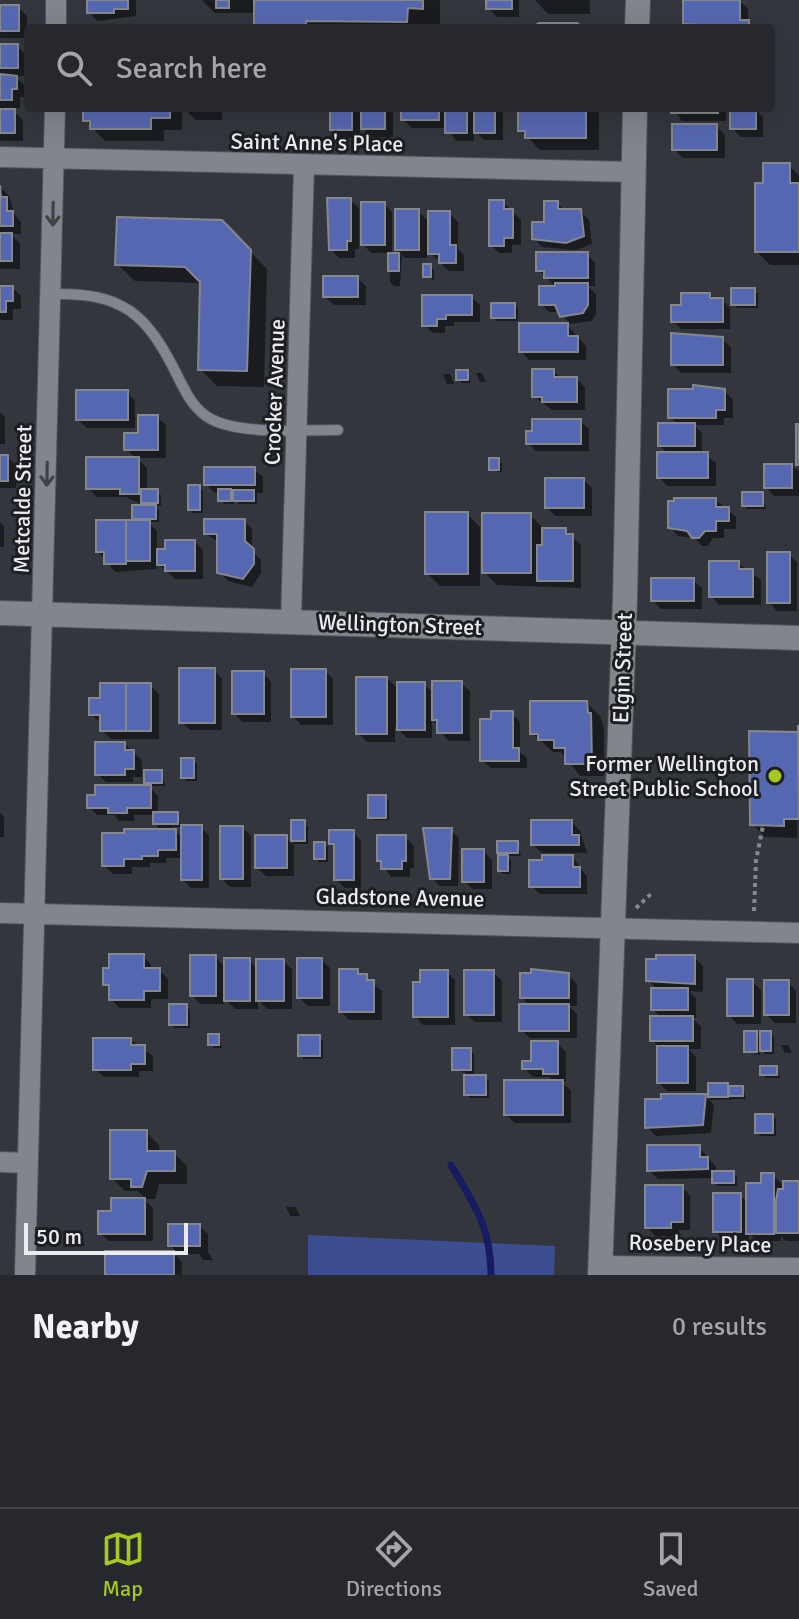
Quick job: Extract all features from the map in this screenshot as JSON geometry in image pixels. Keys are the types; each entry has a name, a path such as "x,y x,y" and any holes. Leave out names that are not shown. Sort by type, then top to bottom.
{"street":[{"path":"56,0 56,24"},
{"path":"637,24 638,0"},
{"name":"Metcalde Street","path":"25,1275 55,112"},
{"name":"Elgin Street","path":"601,1270 624,631 635,112"},
{"name":"Saint Anne's Place","path":"0,157 633,172"},
{"name":"Crocker Avenue","path":"291,620 304,166"},
{"name":"Wellington Street","path":"0,613 799,638"},
{"name":"Gladstone Avenue","path":"0,913 799,933"},
{"path":"0,1162 28,1163"},
{"name":"Rosebery Place","path":"601,1270 799,1268"}],"lane":[{"path":"51,294 104,297 134,314 159,338 195,407 213,420 297,430 338,430"}],"path":[{"path":"754,931 756,860 763,826"},
{"path":"636,908 651,894"}],"shaded area":[{"path":"308,1235 555,1246 554,1275 308,1275"}],"building":[{"path":"87,0 128,0 128,9 114,9 114,13 87,13"},
{"path":"216,0 229,0 229,8 216,8"},
{"path":"254,0 423,0 423,9 408,8 407,22 254,24"},
{"path":"486,0 512,0 512,9 486,9"},
{"path":"683,0 740,0 740,20 749,20 749,24 683,24"},
{"path":"0,5 19,5 19,31 0,31"},
{"path":"0,44 18,44 18,68 0,68"},
{"path":"0,74 17,76 17,89 12,89 12,100 0,100"},
{"path":"0,109 15,109 15,133 0,133"},
{"path":"83,112 170,112 170,118 151,118 151,129 90,129 90,121 83,121"},
{"path":"330,112 352,112 352,130 330,130"},
{"path":"361,112 385,112 385,129 361,129"},
{"path":"401,112 439,112 439,120 401,120"},
{"path":"445,112 467,112 467,133 445,133"},
{"path":"474,112 495,112 495,133 474,133"},
{"path":"518,112 586,112 586,138 525,138 525,131 518,131"},
{"path":"671,112 718,112 718,113"},
{"path":"730,112 756,112 756,129 730,129"},
{"path":"672,124 717,124 717,150 672,150"},
{"path":"763,163 790,163 790,183 799,183 799,252 755,252 755,183 763,183"},
{"path":"0,185 1,197 7,197 7,211 13,211 13,226 0,226"},
{"path":"327,198 351,198 351,241 347,241 347,250 329,250"},
{"path":"489,200 504,200 504,209 513,209 513,238 504,238 504,246 489,246"},
{"path":"544,201 558,201 558,209 581,209 584,236 566,243 532,239 532,222 544,222"},
{"path":"361,202 385,202 385,245 361,245"},
{"path":"395,209 419,209 419,250 395,250"},
{"path":"428,211 450,211 450,245 456,245 456,263 439,263 439,254 428,254"},
{"path":"117,217 222,220 251,250 247,371 198,370 200,282 185,267 115,265"},
{"path":"0,233 12,233 12,261 0,261"},
{"path":"536,252 588,252 588,278 544,278 544,271 536,271"},
{"path":"388,253 399,253 399,271 388,271"},
{"path":"423,264 431,264 431,277 423,277"},
{"path":"323,276 358,276 358,297 323,297"},
{"path":"555,283 588,283 588,305 583,313 560,317 555,305 539,305 539,286 555,286"},
{"path":"0,286 13,286 13,301 6,301 6,312 0,312"},
{"path":"731,288 755,288 755,305 731,305"},
{"path":"681,293 710,293 710,298 723,298 723,322 671,322 671,305 681,305"},
{"path":"422,295 472,295 472,315 446,315 446,319 437,319 437,326 422,326"},
{"path":"491,303 515,303 515,318 491,318"},
{"path":"519,323 568,323 568,336 578,336 578,352 519,352"},
{"path":"671,333 723,337 723,365 671,365"},
{"path":"532,369 554,369 554,377 577,377 577,402 542,402 542,397 532,397"},
{"path":"456,370 468,370 468,380 456,380"},
{"path":"693,385 725,389 725,410 716,410 716,418 668,418 668,389 693,389"},
{"path":"76,390 128,390 128,420 76,420"},
{"path":"138,415 158,415 158,450 124,450 124,433 138,433"},
{"path":"532,419 581,419 581,444 526,444 526,431 532,431"},
{"path":"658,423 695,423 695,446 658,446"},
{"path":"796,424 799,424 799,465 796,465"},
{"path":"657,452 708,452 708,478 657,478"},
{"path":"0,455 8,455 8,481 0,481"},
{"path":"86,457 139,457 139,494 120,494 120,489 86,489"},
{"path":"489,458 499,458 499,470 489,470"},
{"path":"764,464 792,464 792,488 764,488"},
{"path":"204,467 255,467 255,485 204,485"},
{"path":"545,478 584,478 584,508 545,508"},
{"path":"188,485 200,485 200,510 188,510"},
{"path":"141,489 158,489 158,503 141,503"},
{"path":"218,489 231,489 231,501 218,501"},
{"path":"233,490 254,490 254,501 233,501"},
{"path":"742,492 763,492 763,506 742,506"},
{"path":"674,498 716,498 716,507 729,507 729,521 716,521 716,531 705,531 699,538 692,538 687,531 668,528 668,501 674,501"},
{"path":"132,505 156,505 156,519 132,519"},
{"path":"425,512 468,512 468,574 425,574"},
{"path":"482,513 531,513 531,573 482,573"},
{"path":"204,519 245,519 245,541 254,549 254,564 243,579 217,573 217,534 204,534"},
{"path":"96,520 126,520 126,564 104,564 104,552 96,552"},
{"path":"126,520 150,520 150,561 126,561"},
{"path":"542,528 566,528 566,534 573,534 573,581 537,581 537,545 542,545"},
{"path":"165,540 195,540 195,571 165,571 165,565 157,565 157,549 165,549"},
{"path":"767,552 790,552 790,603 767,603"},
{"path":"709,561 739,561 739,569 753,569 753,597 709,597"},
{"path":"651,578 694,578 694,601 651,601"},
{"path":"179,668 215,668 215,723 179,723"},
{"path":"291,669 326,669 326,717 291,717"},
{"path":"232,671 264,671 264,714 232,714"},
{"path":"356,677 387,677 387,734 356,734"},
{"path":"432,681 462,681 462,733 437,733 437,720 432,720"},
{"path":"397,682 425,682 425,730 397,730"},
{"path":"100,683 126,683 126,731 100,731 100,715 89,715 89,698 100,698"},
{"path":"126,683 151,683 151,731 126,731"},
{"path":"530,701 587,701 588,713 591,713 592,764 565,764 565,748 554,748 554,740 538,740 538,734 530,734"},
{"path":"491,711 513,711 513,748 519,748 519,761 480,761 480,719 491,719"},
{"name":"Former Wellington Street Public School","path":"798,725 799,819 784,819 784,826 750,825 749,731 798,732"},
{"path":"95,742 125,742 125,750 134,750 134,769 125,769 125,775 95,775"},
{"path":"181,758 194,758 194,778 181,778"},
{"path":"144,770 162,770 162,783 144,783"},
{"path":"95,785 151,785 151,808 127,808 127,813 108,813 108,808 87,808 87,795 95,795"},
{"path":"368,795 386,795 386,818 368,818"},
{"path":"153,812 178,812 178,824 153,824"},
{"path":"291,820 305,820 305,841 291,841"},
{"path":"531,820 572,820 572,835 579,835 579,845 531,845"},
{"path":"181,825 202,825 202,880 181,880"},
{"path":"220,826 243,826 243,879 220,879"},
{"path":"423,828 452,828 450,879 430,879"},
{"path":"124,829 176,829 176,850 158,850 158,856 142,856 142,859 124,859 124,866 102,866 102,833 124,833"},
{"path":"329,830 354,830 354,880 334,880 334,844 329,844"},
{"path":"255,835 287,835 287,868 255,868"},
{"path":"377,835 406,835 406,861 402,861 402,869 381,869 381,861 377,861"},
{"path":"497,841 518,841 518,853 497,853"},
{"path":"314,842 325,842 325,859 314,859"},
{"path":"462,849 484,849 484,882 462,882"},
{"path":"498,855 508,855 508,871 498,871"},
{"path":"542,855 573,855 573,867 580,867 580,887 529,887 529,860 542,860"},
{"path":"109,954 144,954 144,968 160,968 160,991 144,991 144,1000 109,1000 109,985 103,985 103,968 109,968"},
{"path":"190,955 216,955 216,996 190,996"},
{"path":"656,955 695,955 695,984 646,981 646,959 656,959"},
{"path":"224,958 250,958 250,1001 224,1001"},
{"path":"297,958 322,958 322,998 297,998"},
{"path":"256,959 284,959 284,1001 256,1001"},
{"path":"339,969 358,969 358,974 367,974 367,980 374,980 374,1012 339,1012"},
{"path":"531,969 569,973 569,998 520,998 520,973 531,973"},
{"path":"420,970 448,970 448,1017 413,1017 413,982 420,982"},
{"path":"464,970 494,970 494,1015 464,1015"},
{"path":"727,979 753,979 753,1016 727,1016"},
{"path":"764,980 789,980 789,1015 764,1015"},
{"path":"651,988 688,988 688,1010 651,1010"},
{"path":"169,1004 187,1004 187,1025 169,1025"},
{"path":"519,1004 569,1004 569,1031 519,1031"},
{"path":"650,1016 693,1016 693,1041 650,1041"},
{"path":"744,1031 757,1031 757,1052 744,1052"},
{"path":"760,1031 771,1031 771,1051 760,1051"},
{"path":"208,1034 219,1034 219,1045 208,1045"},
{"path":"298,1035 320,1035 320,1056 298,1056"},
{"path":"93,1038 131,1038 131,1045 145,1045 145,1064 131,1064 131,1070 93,1070"},
{"path":"531,1041 558,1041 558,1074 543,1074 543,1069 522,1069 522,1061 531,1061"},
{"path":"657,1046 688,1046 688,1083 657,1083"},
{"path":"452,1048 471,1048 471,1070 452,1070"},
{"path":"760,1066 777,1066 777,1075 760,1075"},
{"path":"464,1075 486,1075 486,1095 464,1095"},
{"path":"504,1080 563,1080 563,1115 504,1115"},
{"path":"708,1083 728,1083 728,1097 708,1097"},
{"path":"729,1086 743,1086 743,1096 729,1096"},
{"path":"661,1094 706,1094 703,1125 645,1128 645,1099 661,1099"},
{"path":"755,1114 773,1114 773,1133 755,1133"},
{"path":"110,1130 147,1130 147,1151 175,1151 175,1171 147,1171 142,1187 131,1187 131,1179 110,1179"},
{"path":"647,1145 700,1145 700,1157 708,1157 708,1169 647,1171"},
{"path":"712,1171 734,1171 734,1183 712,1183"},
{"path":"761,1173 774,1173 774,1234 746,1234 746,1183 761,1183"},
{"path":"783,1181 799,1181 799,1233 776,1233 776,1200 778,1189 783,1189"},
{"path":"645,1185 683,1185 683,1222 671,1222 671,1228 645,1228"},
{"path":"713,1193 741,1193 741,1232 713,1232"},
{"path":"111,1198 145,1198 145,1234 98,1234 98,1211 111,1211"},
{"path":"168,1224 200,1224 200,1246 168,1246"},
{"path":"105,1251 174,1251 174,1275 105,1275"}],"waterway":[{"path":"451,1165 474,1204 484,1229 491,1275"}],"place":[{"name":"Former Wellington Street Public School","path":"775,776"}]}
